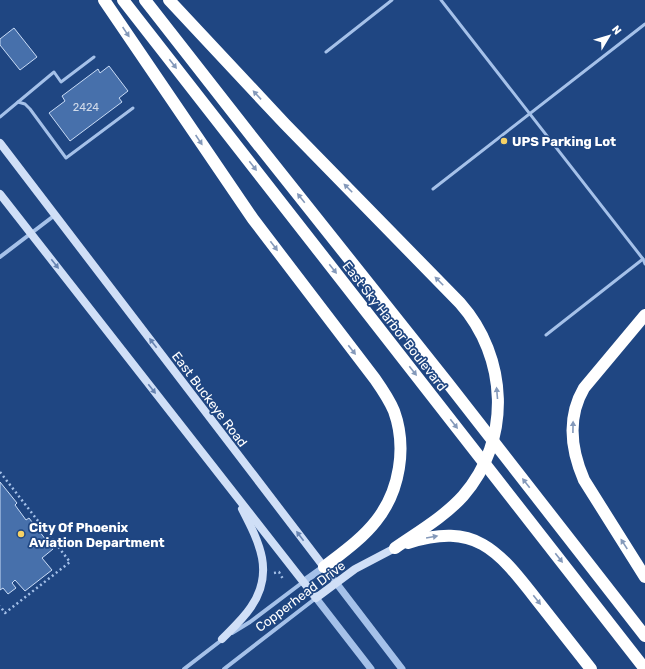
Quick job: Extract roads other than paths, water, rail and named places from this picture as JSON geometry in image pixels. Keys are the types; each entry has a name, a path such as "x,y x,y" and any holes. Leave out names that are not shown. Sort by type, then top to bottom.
{"highway":[{"path":"104,0 242,204 375,379 387,396 394,412 399,434 400,456 397,477 390,497 382,514 369,529 324,567"},
{"name":"East Sky Harbor Boulevard","path":"123,0 645,669"},
{"name":"East Sky Harbor Boulevard","path":"144,0 447,382 645,636"},
{"path":"169,0 285,124 460,303 476,322 488,346 495,377 498,407 495,432 488,454 470,486 456,503 423,529 395,548"},
{"path":"645,315 584,388 575,407 572,434 577,461 584,480 645,577"},
{"path":"395,548 428,537 447,535 471,539 486,546 508,564 590,669"}],"main road":[{"name":"East Buckeye Road","path":"0,143 324,567"},
{"path":"0,194 316,598"},
{"path":"222,639 251,607 260,590 263,572 262,554 259,544 233,492"},
{"name":"Copperhead Drive","path":"316,598 360,566 395,548"}],"street":[{"path":"0,257 55,215"},
{"name":"Copperhead Drive","path":"184,669 222,639 250,622 324,567"},
{"name":"East Buckeye Road","path":"324,567 402,669"},
{"name":"Copperhead Drive","path":"224,669 316,598"},
{"path":"316,598 371,669"}],"lane":[{"path":"326,52 392,0"},
{"path":"441,0 645,264"},
{"path":"433,189 645,24"},
{"path":"0,116 54,72 61,82 94,57"},
{"path":"18,102 25,104 30,109 66,158 133,108"},
{"path":"546,335 643,260"}],"place":[{"name":"UPS Parking Lot","path":"504,141"},
{"name":"City Of Phoenix Aviation Department","path":"21,534"}]}
